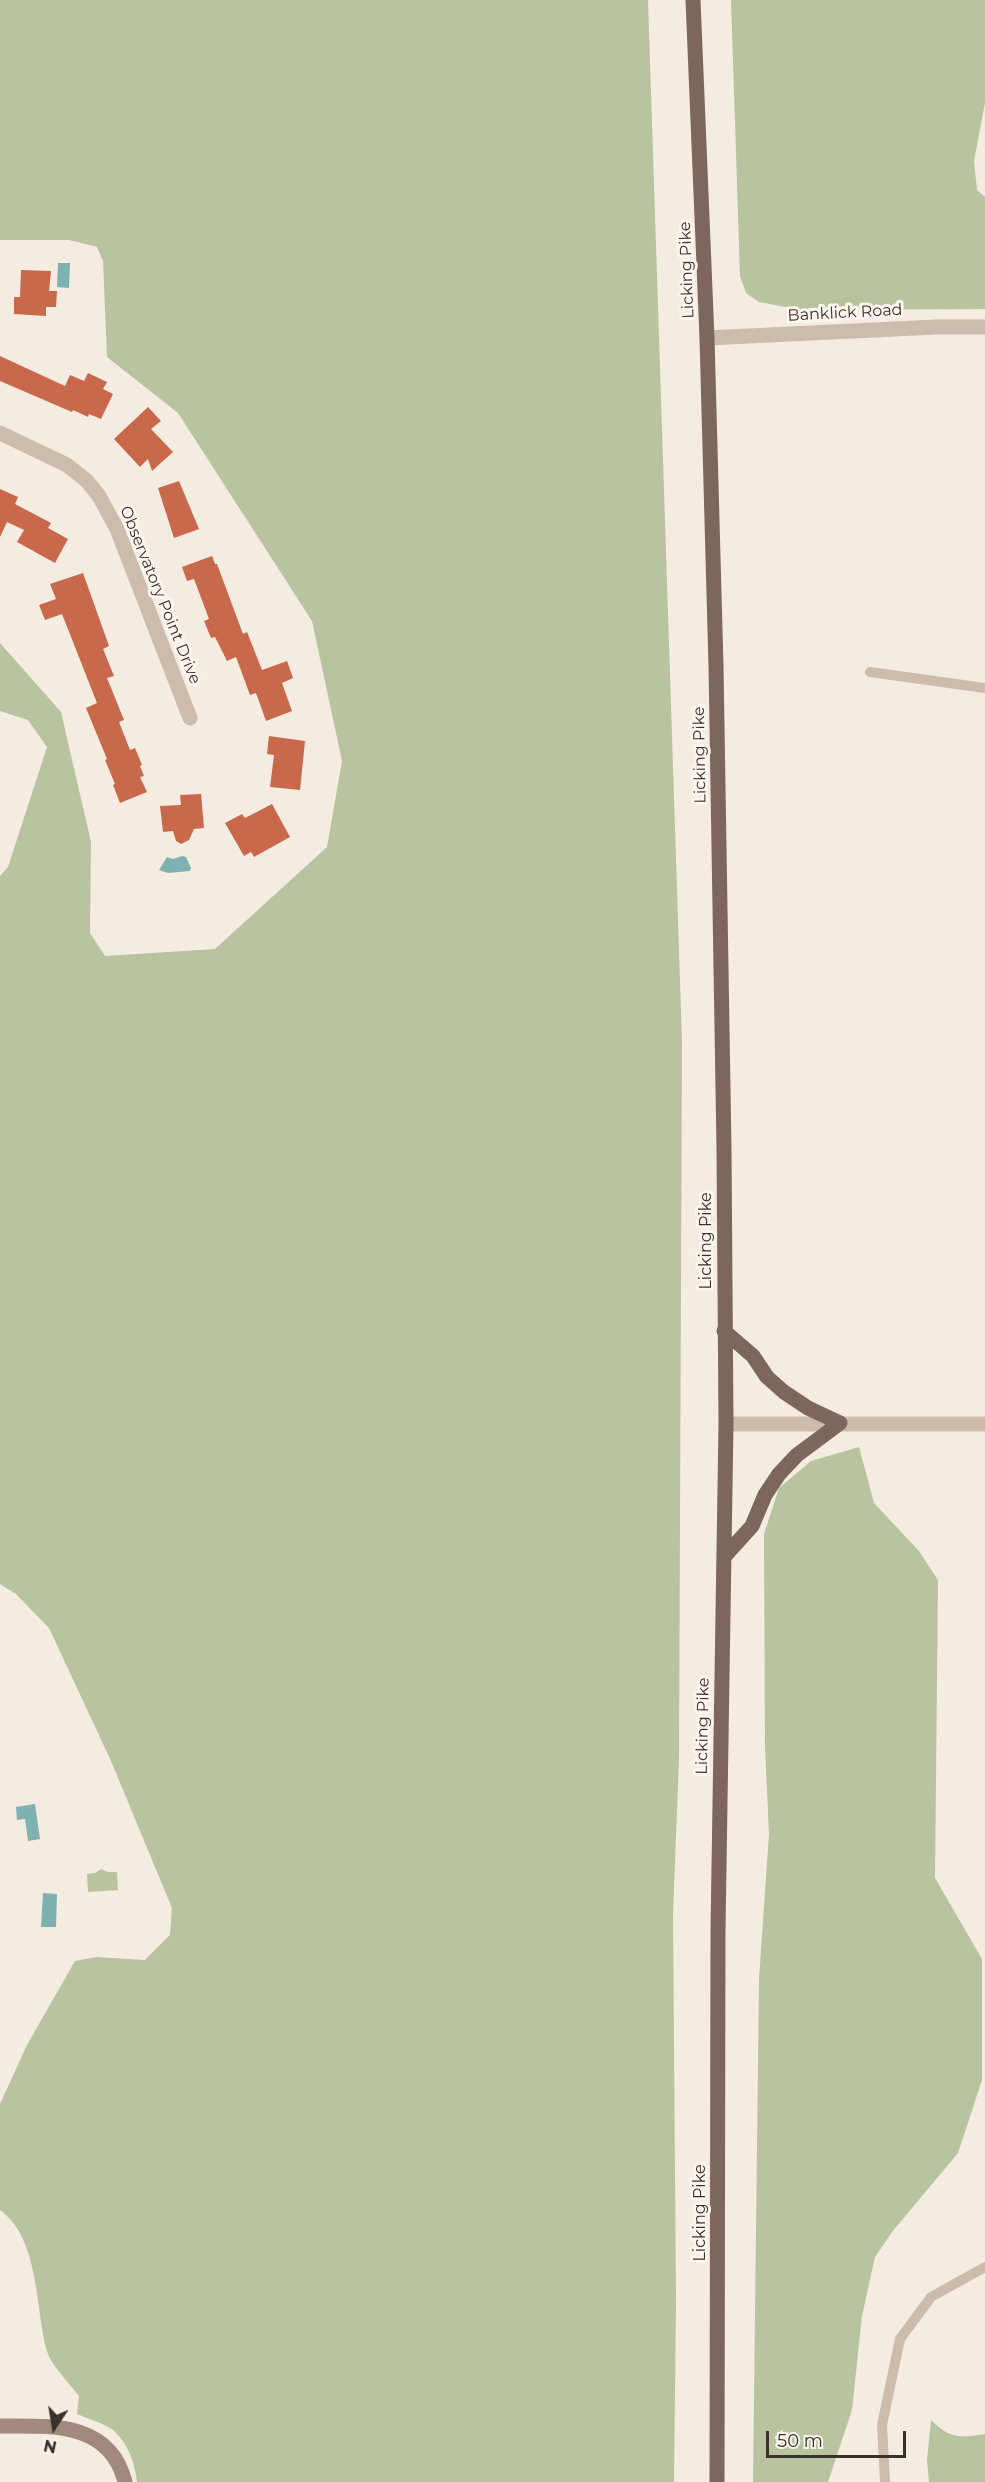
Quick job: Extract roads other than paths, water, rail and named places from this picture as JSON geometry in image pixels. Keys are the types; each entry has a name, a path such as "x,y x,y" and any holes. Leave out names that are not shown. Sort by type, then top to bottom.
{"main road":[{"name":"Licking Pike","path":"693,0 708,338 719,811 726,1424 718,1930 717,2482"},
{"path":"723,1557 752,1526 765,1495 779,1474 797,1455 840,1423 808,1408 784,1392 767,1377 753,1356 724,1331"},
{"path":"0,2426 61,2427 98,2440 114,2456 125,2482"}],"street":[{"name":"Banklick Road","path":"708,338 936,327 985,327"},
{"name":"Observatory Point Drive","path":"0,433 67,465 87,481 99,496 117,529 190,718"},
{"path":"726,1424 985,1424"}],"lane":[{"path":"870,672 985,688"},
{"path":"885,2482 882,2425 900,2339 931,2297 985,2267"}],"water":[{"path":"58,263 70,263 69,288 57,287"},
{"path":"167,857 173,859 186,857 190,871 168,873 159,870"},
{"path":"35,1804 40,1839 28,1841 25,1819 17,1820 16,1807"},
{"path":"43,1893 57,1894 56,1927 41,1927"}]}
